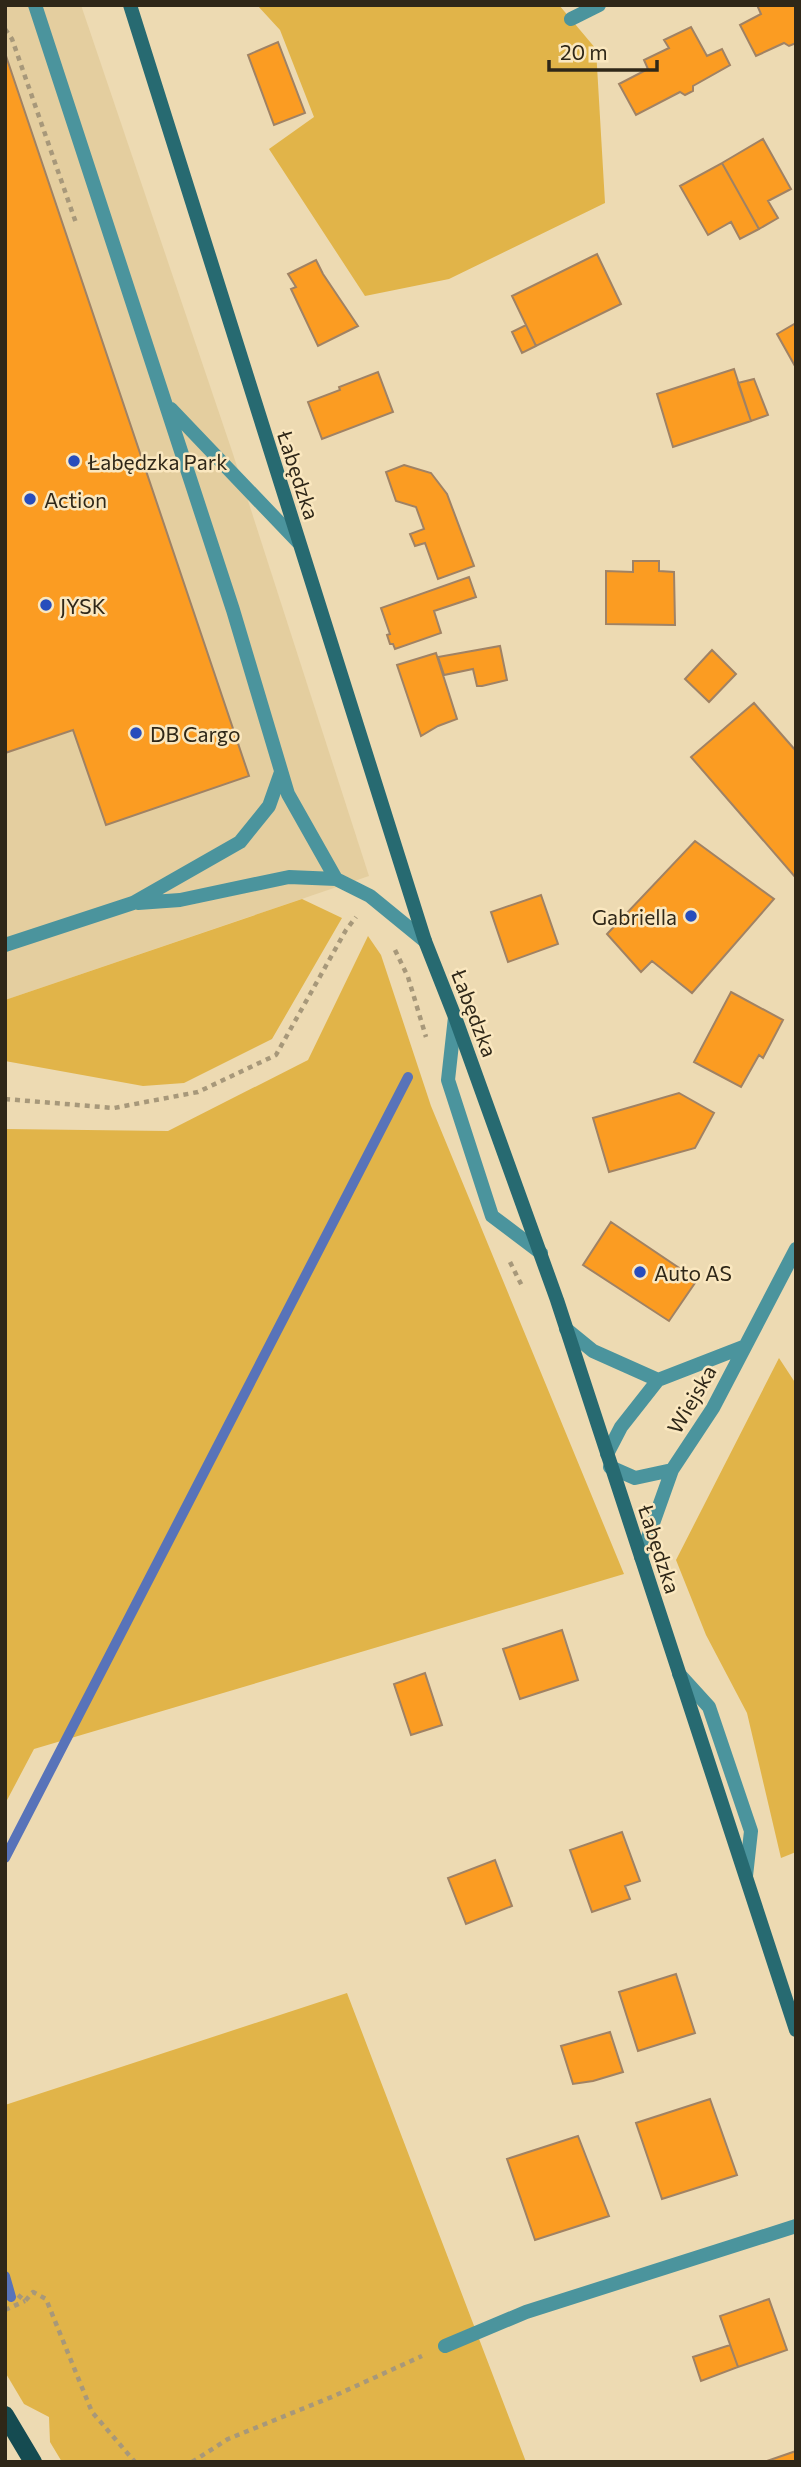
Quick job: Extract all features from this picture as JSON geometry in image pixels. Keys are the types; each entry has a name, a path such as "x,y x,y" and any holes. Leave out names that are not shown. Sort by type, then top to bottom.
{"main road":[{"path":"5,2415 33,2462"}],"street":[{"path":"35,5 168,406 288,794 337,879"},
{"name":"Łabędzka","path":"130,5 425,941 541,1253 796,2030"},
{"path":"571,19 598,5"},
{"path":"168,406 298,542"},
{"path":"5,945 133,903 240,842 269,806 282,772"},
{"path":"133,903 180,900 289,877 337,879 370,897 425,941"},
{"path":"455,1017 448,1080 492,1216 541,1253"},
{"name":"Wiejska","path":"641,1557 672,1471 701,1428 796,1249"},
{"name":"Wiejska","path":"566,1329 593,1351 657,1380"},
{"name":"Wiejska","path":"608,1460 621,1427 657,1380 743,1348"},
{"path":"608,1460 635,1478 672,1471"},
{"path":"445,2346 526,2312 796,2226"}],"path":[{"path":"5,1099 114,1108 198,1092 276,1055 346,930 370,897"},
{"path":"5,2310 25,2301 33,2292 46,2299 92,2412 135,2462"},
{"path":"18,2295 25,2301"},
{"path":"192,2462 228,2439 334,2396 445,2346"}],"shaded area":[{"path":"5,5 81,5 232,451 369,876 5,1000"},
{"path":"257,5 559,5 596,49 605,203 449,279 365,296 269,149 314,117 280,30"},
{"path":"302,899 342,918 272,1039 184,1083 143,1086 5,1061 5,1000"},
{"path":"368,936 381,955 431,1106 624,1574 34,1749 5,1804 5,1129 168,1131 308,1060"},
{"path":"779,1358 796,1384 796,1852 781,1858 747,1713 706,1635 676,1560"},
{"path":"347,1993 526,2462 62,2462 50,2442 49,2417 24,2404 5,2372 5,2105"}],"building":[{"path":"757,5 796,5 796,43 789,46 784,43 756,56 740,25 761,14"},
{"path":"691,27 707,56 722,49 730,65 693,86 693,91 685,95 680,92 636,115 619,84 648,69 644,60 669,48 664,40"},
{"path":"278,42 305,113 274,125 248,55"},
{"name":"Łabędzka Park","path":"5,53 249,776 106,825 73,730 5,753"},
{"path":"763,139 791,189 768,201 778,218 759,229 722,163"},
{"path":"722,163 759,229 740,239 731,222 708,235 680,186"},
{"path":"597,254 621,304 536,346 512,296"},
{"path":"316,260 358,326 318,346 291,289 296,287 288,274"},
{"path":"796,323 796,368 777,334"},
{"path":"526,325 536,346 522,353 512,332"},
{"path":"734,369 751,421 673,447 657,394"},
{"path":"378,372 393,412 322,439 308,402"},
{"path":"754,379 768,415 751,421 738,383"},
{"path":"404,465 431,473 447,494 474,566 438,579 425,543 415,546 410,534 424,529 416,507 396,501 386,472"},
{"path":"633,561 659,561 659,571 674,572 675,625 606,624 606,571 633,572"},
{"path":"469,577 476,597 434,611 441,633 395,649 393,644 390,644 387,635 390,634 381,608"},
{"path":"500,646 507,680 477,686 473,669 444,675 438,657"},
{"path":"712,650 736,674 709,702 685,679"},
{"path":"436,653 457,719 421,736 397,665"},
{"path":"754,703 796,751 796,878 691,757"},
{"name":"Gabriella","path":"695,841 774,899 692,993 652,961 641,972 607,934"},
{"path":"541,895 558,944 508,962 491,912"},
{"path":"731,992 783,1020 763,1058 759,1055 741,1087 694,1062"},
{"path":"679,1093 714,1113 695,1148 609,1172 593,1118"},
{"name":"Auto AS","path":"611,1222 697,1280 669,1321 583,1265"},
{"path":"562,1630 578,1680 520,1699 503,1649"},
{"path":"425,1673 442,1725 411,1735 394,1684"},
{"path":"622,1832 640,1881 625,1886 630,1899 592,1912 570,1850"},
{"path":"495,1860 512,1906 466,1924 448,1878"},
{"path":"676,1974 695,2033 638,2051 619,1992"},
{"path":"610,2032 623,2072 573,2084 561,2046"},
{"path":"710,2099 737,2175 662,2199 636,2123"},
{"path":"578,2136 609,2216 535,2240 507,2159"},
{"path":"769,2299 787,2350 738,2367 720,2316"},
{"path":"730,2345 738,2367 701,2381 693,2357"},
{"path":"796,2451 796,2462 767,2461"}],"waterway":[{"path":"5,1858 408,1077"},
{"path":"5,2276 11,2297"}],"place":[{"name":"Łabędzka Park","path":"74,461"},
{"name":"Action","path":"30,499"},
{"name":"JYSK","path":"46,605"},
{"name":"DB Cargo","path":"136,733"},
{"name":"Gabriella","path":"691,916"},
{"name":"Auto AS","path":"640,1272"}]}
